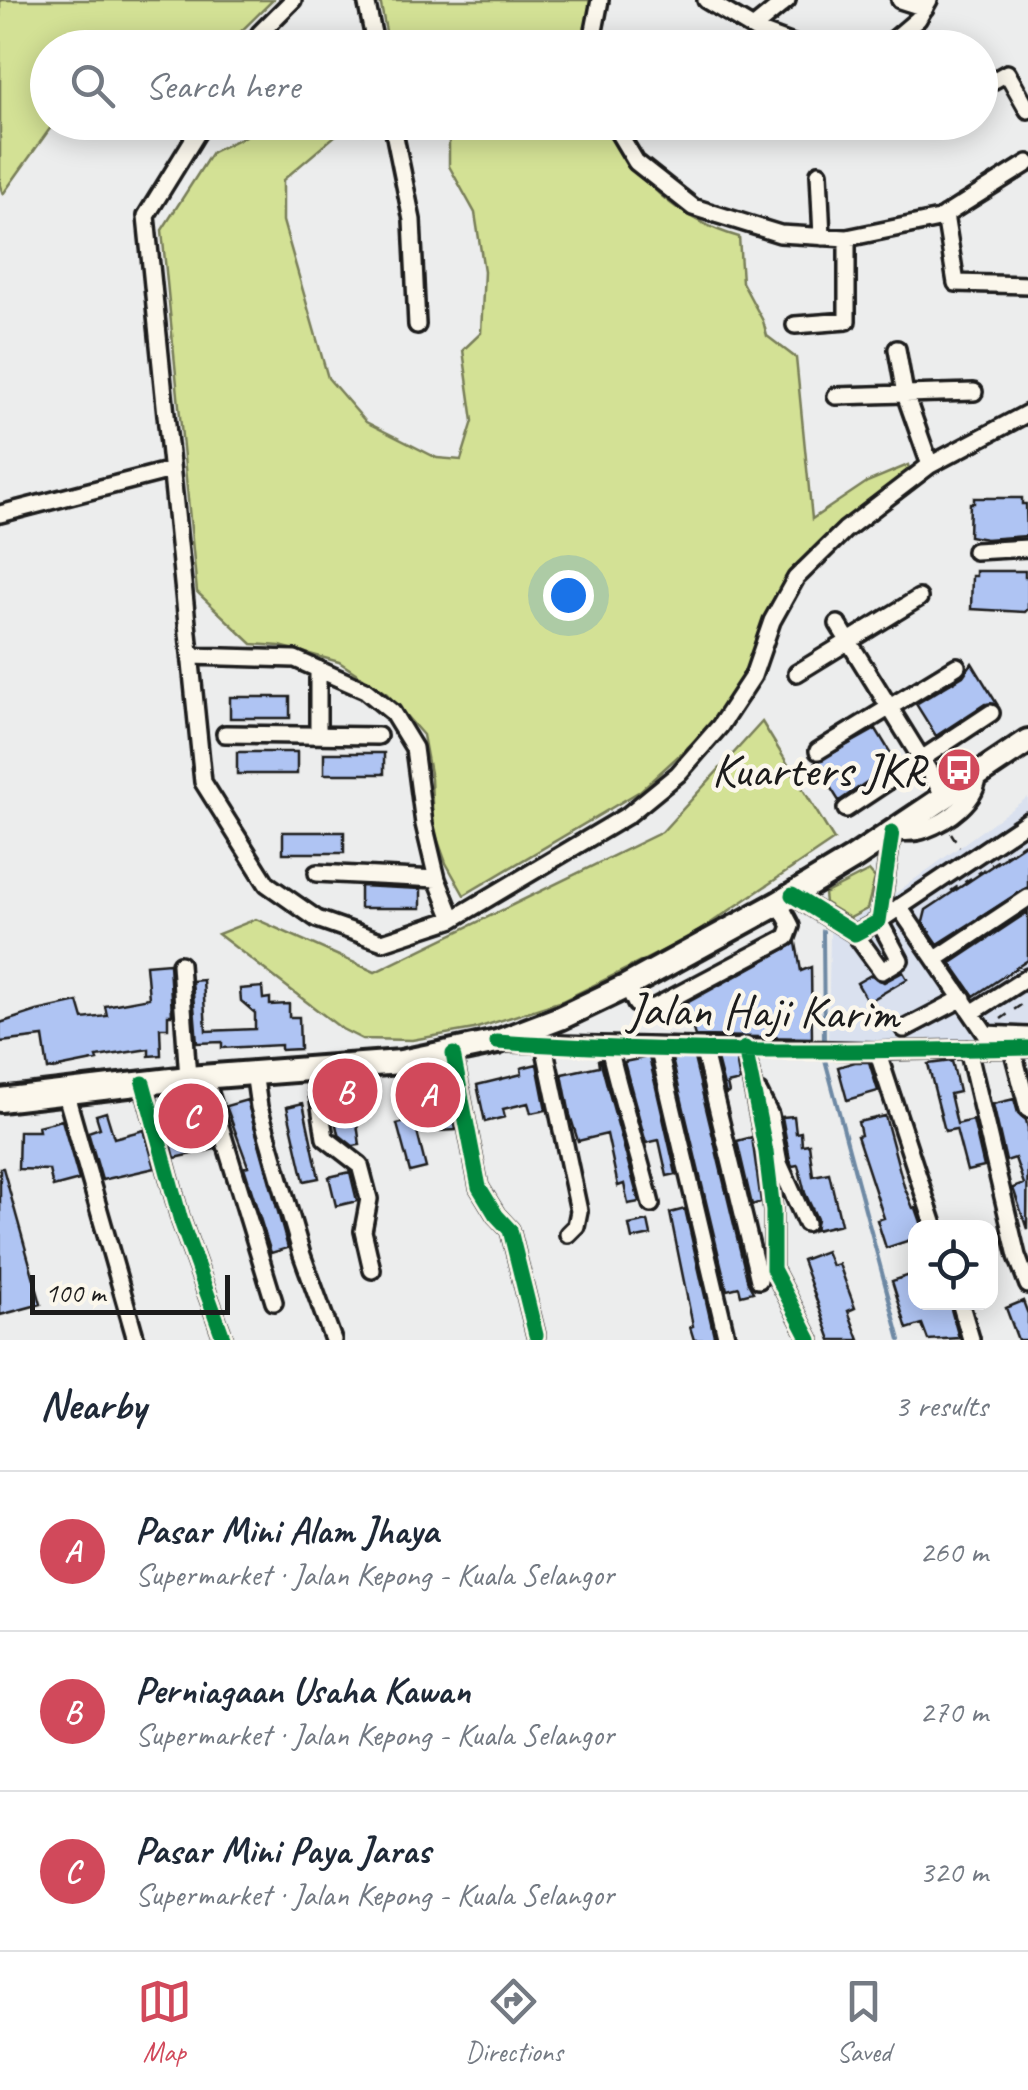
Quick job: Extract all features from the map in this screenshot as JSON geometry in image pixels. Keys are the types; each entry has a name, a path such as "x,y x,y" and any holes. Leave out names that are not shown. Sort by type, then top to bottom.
{"highway":[{"path":"0,1100 254,1072 401,1062 497,1042 560,1018 626,986 785,899 892,832 943,808 978,774 1028,742"}],"street":[{"path":"262,30 293,0"},
{"path":"366,0 372,30"},
{"path":"594,30 600,0"},
{"path":"706,0 757,30"},
{"path":"752,28 788,0"},
{"path":"900,0 927,4 905,30"},
{"path":"998,79 1007,74 1028,110"},
{"path":"193,140 146,216 203,782 267,884 317,919 383,942 453,919 628,815 678,774 720,726 753,676 772,620 796,578 845,530 930,465 1028,412"},
{"path":"396,140 412,220 417,325"},
{"path":"623,140 636,162 693,208 780,234 822,237 847,238 944,215 1028,163"},
{"path":"818,173 822,237"},
{"path":"1007,176 1028,174"},
{"path":"944,215 956,283 1028,285"},
{"path":"794,325 847,321 847,238"},
{"path":"898,349 904,394 930,465"},
{"path":"836,396 974,392"},
{"path":"0,514 172,470"},
{"path":"975,550 1028,548"},
{"path":"798,672 920,598"},
{"path":"838,624 922,759 943,808"},
{"path":"191,656 296,659 365,690 392,712 414,748 424,824 437,880 453,919"},
{"path":"818,751 958,666"},
{"path":"318,669 318,734"},
{"path":"846,809 991,713"},
{"path":"225,734 378,736"},
{"path":"855,934 969,861 1027,830"},
{"path":"785,899 855,934 882,971 900,960 879,921 892,832"},
{"path":"317,873 437,880"},
{"path":"936,959 1028,898"},
{"path":"626,986 636,1004 654,1008 787,938 791,926 785,899"},
{"path":"899,907 983,1031 1028,1036"},
{"path":"180,964 196,1078 274,1302"},
{"path":"973,1012 1028,977"},
{"path":"904,1028 962,998"},
{"name":"Jalan Haji Karim","path":"497,1042 877,1051 1020,1048"},
{"path":"544,1045 579,1211 576,1226 568,1234"},
{"path":"609,1047 622,1106 634,1134 652,1204"},
{"path":"658,1047 727,1340"},
{"path":"703,1048 760,1280"},
{"path":"744,1048 770,1192 773,1269 810,1340"},
{"path":"1020,1048 1028,1110"},
{"path":"968,1050 1017,1256 1028,1285"},
{"path":"877,1051 932,1220"},
{"path":"453,1054 480,1187 496,1216 510,1230 536,1335"},
{"path":"314,1068 324,1138 360,1166 369,1199 363,1231 372,1270"},
{"path":"254,1072 259,1106 302,1255 333,1340"},
{"path":"143,1083 180,1221 224,1340"},
{"path":"753,1087 764,1099 779,1162 806,1224"},
{"path":"65,1090 136,1340"},
{"path":"962,1310 971,1338"}],"path":[{"path":"943,808 969,861"},
{"path":"948,894 1027,830"},
{"path":"983,1031 1028,1000"}],"shaded area":[{"path":"1028,797 1028,1040 828,1044 830,933 893,895"}],"green space":[{"path":"0,0 273,0 242,30 30,30 30,140 42,140 3,194"},
{"path":"380,0 592,0 589,30 386,30"},
{"path":"237,140 330,140 283,180 283,221 328,378 366,422 437,458 461,460 473,421 463,350 481,333 484,271 475,213 449,166 449,140 615,140 644,179 677,208 739,237 742,282 767,336 796,358 812,519 867,482 908,465 911,476 805,561 742,684 699,737 640,791 464,895 446,863 433,827 431,779 423,735 387,694 339,662 280,646 252,644 197,592 162,230 212,152"},
{"path":"762,722 834,840 690,937 562,1001 474,1029 412,1040 362,1039 342,1029 218,934 256,919 375,972 662,832"},
{"path":"869,871 875,878 867,909 850,918 825,903 824,894"}],"building":[{"path":"974,498 1022,498 1022,504 1026,504 1027,536 969,536 970,503 974,503"},
{"path":"976,571 1025,571 1028,609 971,609 972,576 976,576"},
{"path":"972,663 997,704 985,704 936,736 916,704 963,676"},
{"path":"230,697 290,697 290,718 230,718"},
{"path":"876,729 896,762 839,801 815,763"},
{"path":"237,752 297,752 297,774 237,774"},
{"path":"324,753 384,753 384,774 324,774"},
{"path":"283,832 344,832 344,853 283,853"},
{"path":"1028,842 1028,887 938,944 923,922 926,910"},
{"path":"360,886 421,889 421,908 360,908"},
{"path":"1028,912 1028,960 974,996 951,963"},
{"path":"796,943 801,971 811,967 812,1038 695,1036 685,1004"},
{"path":"169,963 172,1015 168,1015 168,1028 160,1028 161,1055 149,1056 149,1049 48,1070 43,1037 0,1042 0,1023 37,1011 78,1002 83,1019 107,1016 105,1006 149,998 146,965"},
{"path":"903,972 907,979 868,1002 857,983 871,975 884,982"},
{"path":"203,980 206,1031 255,1029 255,1013 241,1001 240,989 262,987 263,999 270,998 270,1005 289,1004 289,1017 299,1017 300,1049 281,1050 281,1045 222,1048 222,1042 197,1043 192,981"},
{"path":"649,1057 676,1174 667,1176 659,1140 646,1143 624,1062"},
{"path":"694,1058 753,1292 741,1295 739,1287 727,1290 672,1059"},
{"path":"600,1059 639,1202 628,1204 624,1184 618,1186 607,1134 578,1141 570,1115 562,1074 599,1066"},
{"path":"717,1059 736,1059 740,1081 727,1084 726,1094"},
{"path":"952,1061 959,1092 950,1094 957,1124 973,1120 984,1167 967,1171 956,1129 945,1131 928,1064"},
{"path":"869,1062 878,1091 847,1100 838,1067"},
{"path":"537,1064 546,1110 531,1113 528,1103 503,1109 505,1117 485,1122 477,1085 522,1074 521,1068"},
{"path":"447,1083 456,1130 438,1131 438,1112 412,1113 412,1087"},
{"path":"358,1088 361,1109 355,1109 360,1145 353,1146 338,1134 329,1092"},
{"path":"1014,1099 1028,1128 1027,1229 1013,1188 1024,1184 1015,1158 1006,1161 993,1104"},
{"path":"247,1100 288,1248 271,1253 244,1167 248,1166 226,1106"},
{"path":"303,1103 319,1178 304,1181 287,1107"},
{"path":"203,1108 215,1149 175,1158 164,1117"},
{"path":"106,1112 114,1138 144,1130 155,1168 102,1180 88,1132 100,1128 96,1115"},
{"path":"794,1116 802,1145 809,1144 813,1176 829,1173 841,1224 815,1230 817,1219 798,1165 792,1166 782,1117"},
{"path":"885,1116 904,1186 920,1220 908,1220 908,1241 886,1248 877,1220 884,1218 857,1136 861,1135 858,1122"},
{"path":"62,1120 79,1180 53,1187 49,1170 18,1169 19,1131 39,1131 38,1126"},
{"path":"414,1120 426,1168 410,1172 397,1124"},
{"path":"752,1137 761,1202 752,1205 737,1141"},
{"path":"0,1168 41,1304 0,1315"},
{"path":"350,1172 357,1201 336,1206 329,1177"},
{"path":"685,1209 715,1340 694,1340 690,1327 693,1326 670,1213"},
{"path":"648,1221 651,1235 632,1239 629,1225"},
{"path":"826,1251 832,1266 839,1264 855,1308 848,1311 859,1340 831,1340 802,1260"},
{"path":"908,1276 908,1310 951,1310 959,1338 928,1340 922,1324 907,1329 892,1281"},
{"path":"1023,1301 1028,1314 1028,1340 1018,1340 1006,1308"}],"waterway":[{"path":"823,931 824,1046"},
{"path":"824,1056 900,1340"}],"cycle path":[{"path":"792,895 855,934 879,921 892,832"},
{"path":"497,1042 762,1051 1028,1048"},
{"path":"745,1048 766,1152 773,1211 773,1269 810,1340"},
{"path":"453,1054 479,1187 510,1230 536,1335"},
{"path":"143,1083 181,1221 224,1340"}],"place":[{"name":"Kuarters JKR","path":"959,770"},
{"name":"Perniagaan Usaha Kawan","path":"345,1091"},
{"name":"Pasar Mini Alam Jhaya","path":"428,1095"},
{"name":"Pasar Mini Paya Jaras","path":"191,1116"}]}
